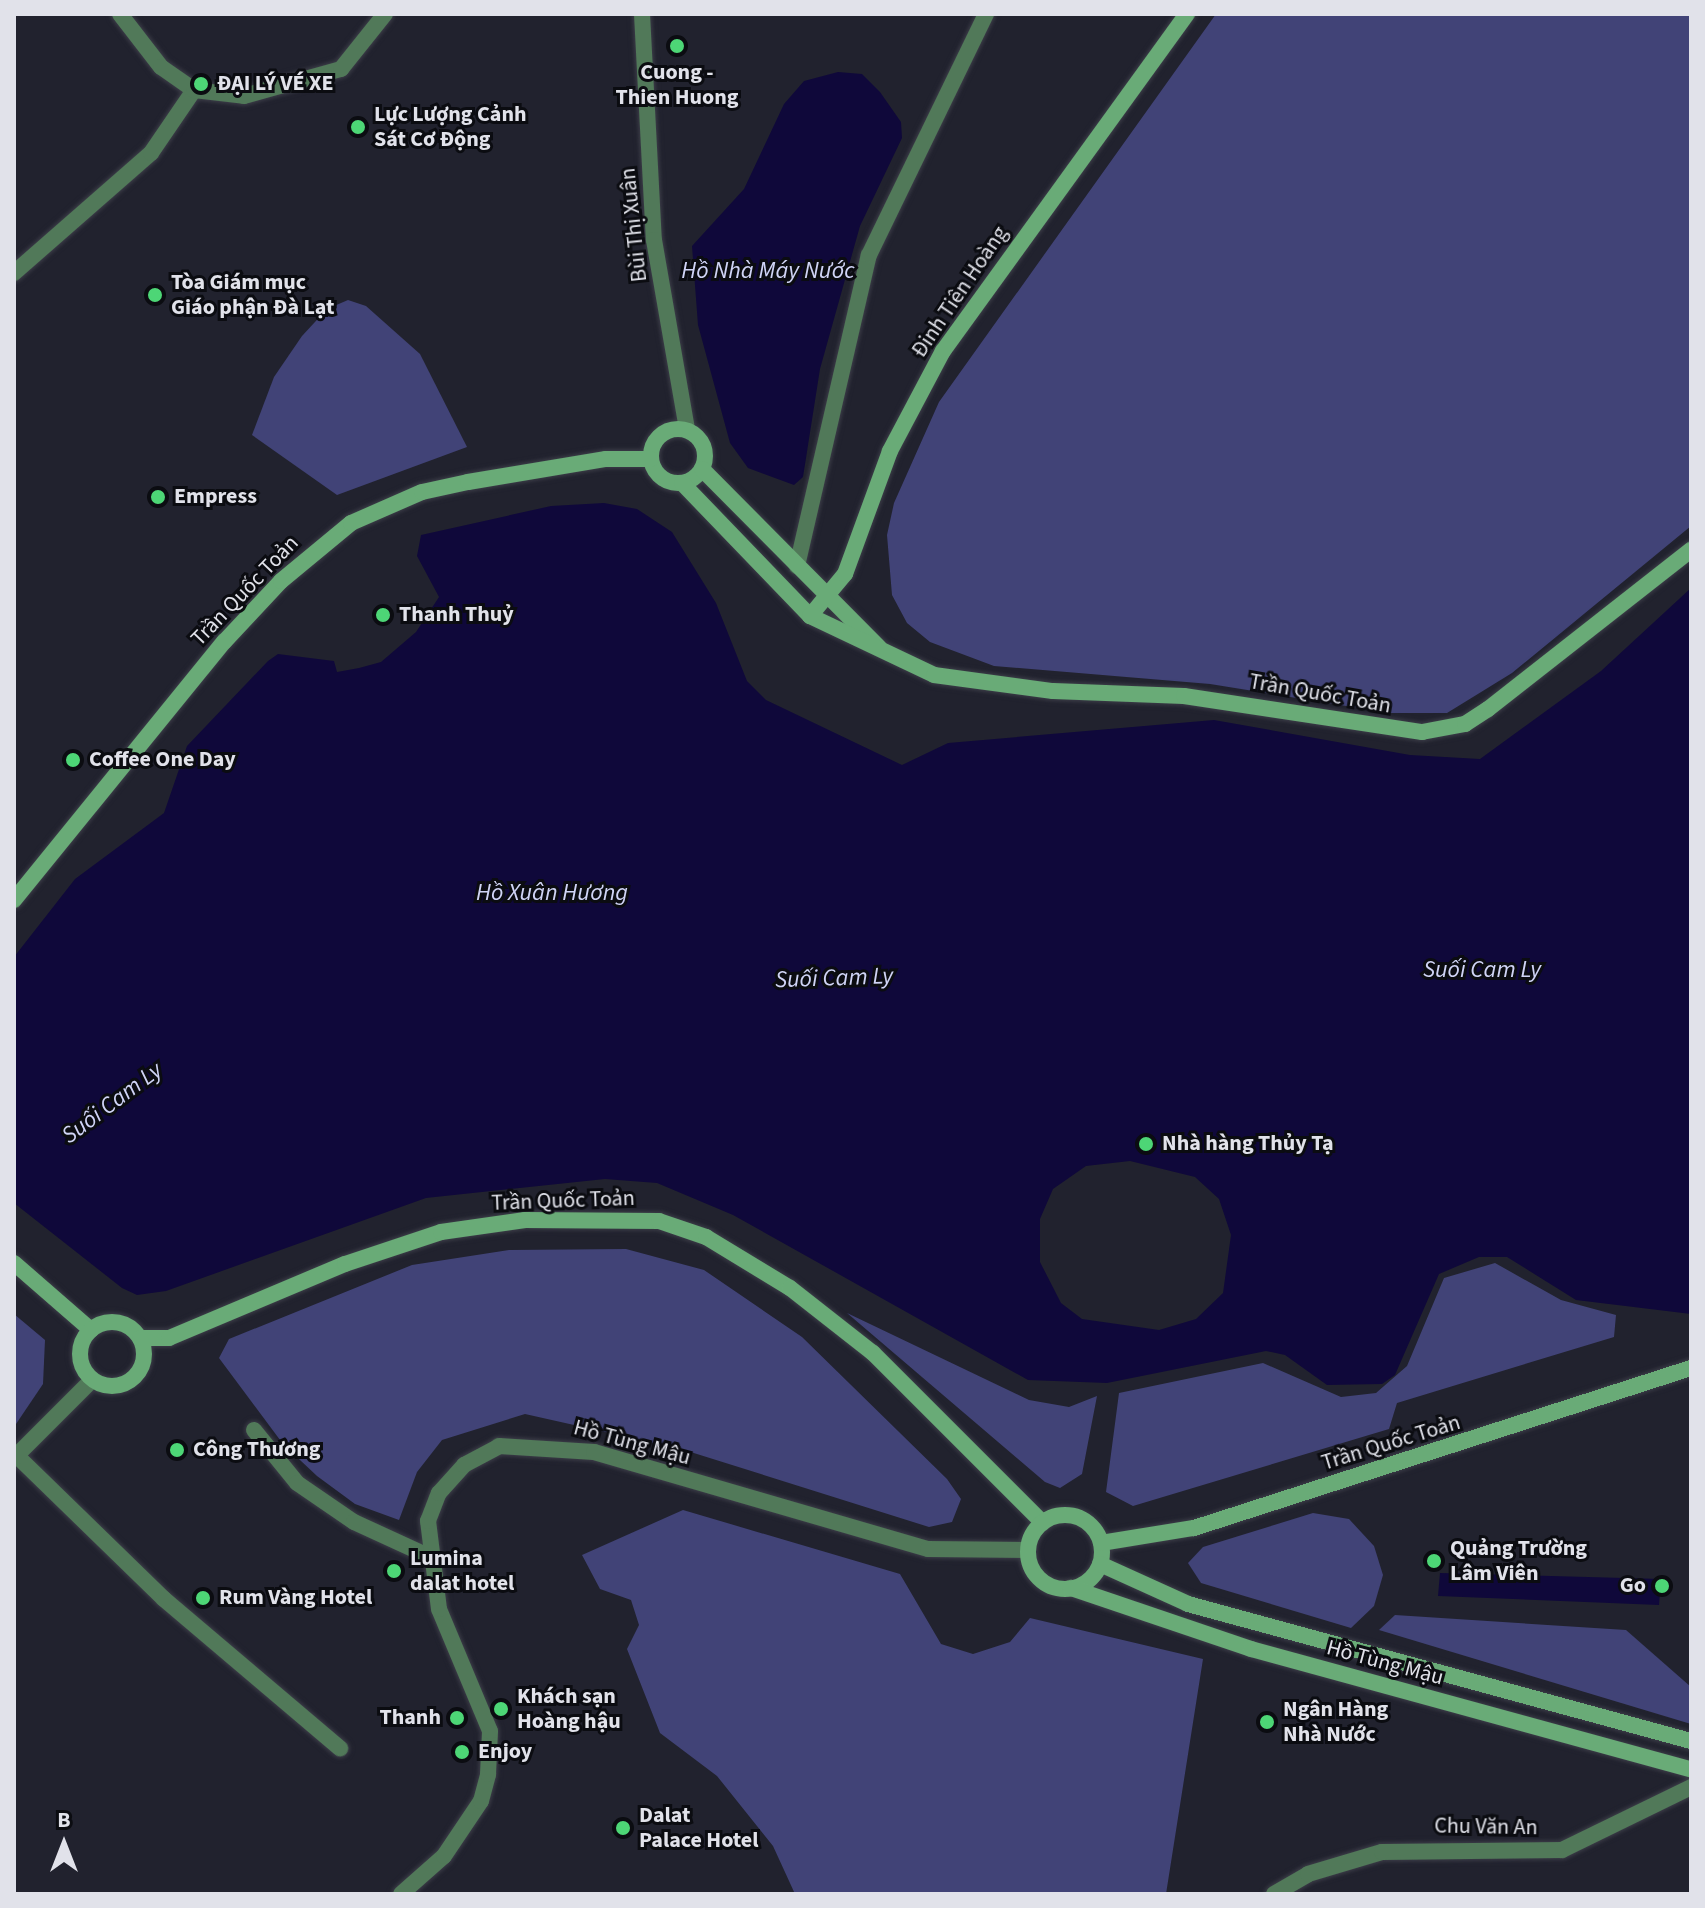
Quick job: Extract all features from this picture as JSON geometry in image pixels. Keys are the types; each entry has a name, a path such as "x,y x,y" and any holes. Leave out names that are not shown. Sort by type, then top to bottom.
{"main road":[{"name":"Đinh Tiên Hoàng","path":"810,616 828,599 861,538 890,451 943,351 1187,14"},
{"path":"687,430 705,450 702,469 682,483 664,479 651,459 663,434 687,430"},
{"name":"Trần Quốc Toản","path":"14,900 215,652 281,581 351,523 422,492 468,482 606,459 651,459"},
{"name":"Trần Quốc Toản","path":"702,469 887,655"},
{"name":"Trần Quốc Toản","path":"682,483 810,616 887,655 975,685 1184,696 1446,731 1488,709 1691,550"},
{"name":"Trần Quốc Toản","path":"140,1338 169,1338 345,1264 441,1232 525,1220 659,1221 706,1237 849,1334 1043,1523"},
{"path":"14,1263 91,1330"},
{"path":"118,1322 140,1338 144,1357 136,1375 111,1386 92,1380 79,1355 91,1330 118,1322"},
{"name":"Trần Quốc Toản","path":"1101,1543 1194,1528 1691,1368"},
{"path":"1076,1517 1101,1543 1100,1564 1071,1588 1043,1581 1028,1550 1043,1523 1076,1517"},
{"name":"Hồ Tùng Mậu","path":"1100,1564 1188,1604 1691,1741"},
{"name":"Hồ Tùng Mậu","path":"1071,1588 1251,1649 1691,1769"}],"street":[{"path":"120,14 161,67 194,90 244,96 341,69 385,14"},
{"name":"Bùi Thị Xuân","path":"642,14 654,240 687,430"},
{"path":"797,566 869,255 986,14"},
{"path":"14,273 151,153 194,90"},
{"path":"92,1380 15,1457 185,1618 340,1748"},
{"path":"254,1430 297,1483 354,1522 428,1556"},
{"name":"Hồ Tùng Mậu","path":"401,1894 452,1846 488,1774 490,1731 439,1609 428,1556 428,1521 439,1493 464,1465 499,1446 539,1443 594,1452 928,1549 1028,1550"},
{"name":"Chu Văn An","path":"1274,1894 1339,1862 1382,1852 1562,1850 1691,1787"}],"shaded area":[{"path":"1216,14 1691,14 1691,526 1512,673 1447,713 1390,713 1210,684 994,666 930,642 907,623 892,595 887,535 894,503 939,402"},
{"path":"348,300 366,306 420,354 467,447 337,495 252,435 274,377 302,336 327,309"},
{"path":"626,1249 704,1270 802,1337 947,1479 961,1499 952,1522 929,1527 681,1449 525,1414 442,1440 417,1472 399,1520 355,1504 317,1476 283,1444 219,1358 229,1339 412,1265 509,1250"},
{"path":"1495,1263 1561,1300 1616,1315 1614,1337 1397,1403 1389,1429 1133,1506 1106,1492 1119,1393 1263,1363 1341,1397 1376,1393 1407,1366 1444,1278"},
{"path":"847,1313 1029,1400 1069,1407 1097,1396 1082,1474 1060,1488 1045,1482"},
{"path":"14,1314 45,1340 43,1384 14,1427"},
{"path":"683,1510 900,1574 941,1644 973,1654 1010,1642 1030,1618 1203,1659 1166,1894 795,1894 773,1846 717,1776 660,1733 627,1649 639,1625 631,1600 600,1589 582,1555"},
{"path":"1313,1513 1349,1519 1374,1546 1383,1575 1374,1606 1351,1628 1201,1583 1188,1563 1203,1547"},
{"path":"1395,1615 1626,1630 1691,1687 1691,1724 1379,1630"}],"water":[{"name":"Hồ Nhà Máy Nước","path":"838,72 862,74 880,92 901,122 902,138 860,226 820,369 803,477 794,485 748,468 730,443 698,325 692,246 744,189 784,104 804,81"},
{"name":"Hồ Xuân Hương","path":"604,503 637,509 672,532 716,603 747,681 766,700 902,765 948,743 1214,720 1410,755 1480,759 1601,671 1691,588 1691,1314 1576,1300 1507,1257 1479,1257 1439,1274 1395,1375 1382,1384 1327,1385 1285,1355 1266,1351 1107,1383 1028,1380 733,1215 657,1183 605,1179 426,1198 166,1291 137,1295 122,1288 14,1203 14,957 75,879 164,813 187,746 268,661 278,654 334,661 337,672 381,662 416,632 439,597 417,556 421,535 551,506","holes":["1130,1161 1195,1177 1219,1199 1231,1235 1223,1293 1196,1319 1159,1330 1082,1319 1061,1303 1040,1262 1040,1219 1053,1189 1086,1166"]},
{"path":"1440,1573 1661,1579 1659,1605 1438,1596"}],"place":[{"name":"Cuong - Thien Huong","path":"677,46"},
{"name":"ĐẠI LÝ VÉ XE","path":"201,84"},
{"name":"Lực Lượng Cảnh Sát Cơ Động","path":"358,127"},
{"name":"Tòa Giám mục Giáo phận Đà Lạt","path":"155,295"},
{"name":"Empress","path":"158,497"},
{"name":"Thanh Thuỷ","path":"383,615"},
{"name":"Coffee One Day","path":"73,760"},
{"name":"Nhà hàng Thủy Tạ","path":"1146,1144"},
{"name":"Công Thương","path":"177,1450"},
{"name":"Quảng Trường Lâm Viên","path":"1434,1561"},
{"name":"Lumina dalat hotel","path":"394,1571"},
{"name":"Go","path":"1662,1586"},
{"name":"Rum Vàng Hotel","path":"203,1598"},
{"name":"Khách sạn Hoàng hậu","path":"501,1709"},
{"name":"Thanh","path":"457,1718"},
{"name":"Ngân Hàng Nhà Nước","path":"1267,1722"},
{"name":"Enjoy","path":"462,1752"},
{"name":"Dalat Palace Hotel","path":"623,1828"}],"water label":[{"name":"Suối Cam Ly","path":"1482,970"},
{"name":"Suối Cam Ly","path":"834,978"},
{"name":"Suối Cam Ly","path":"112,1103"}]}
